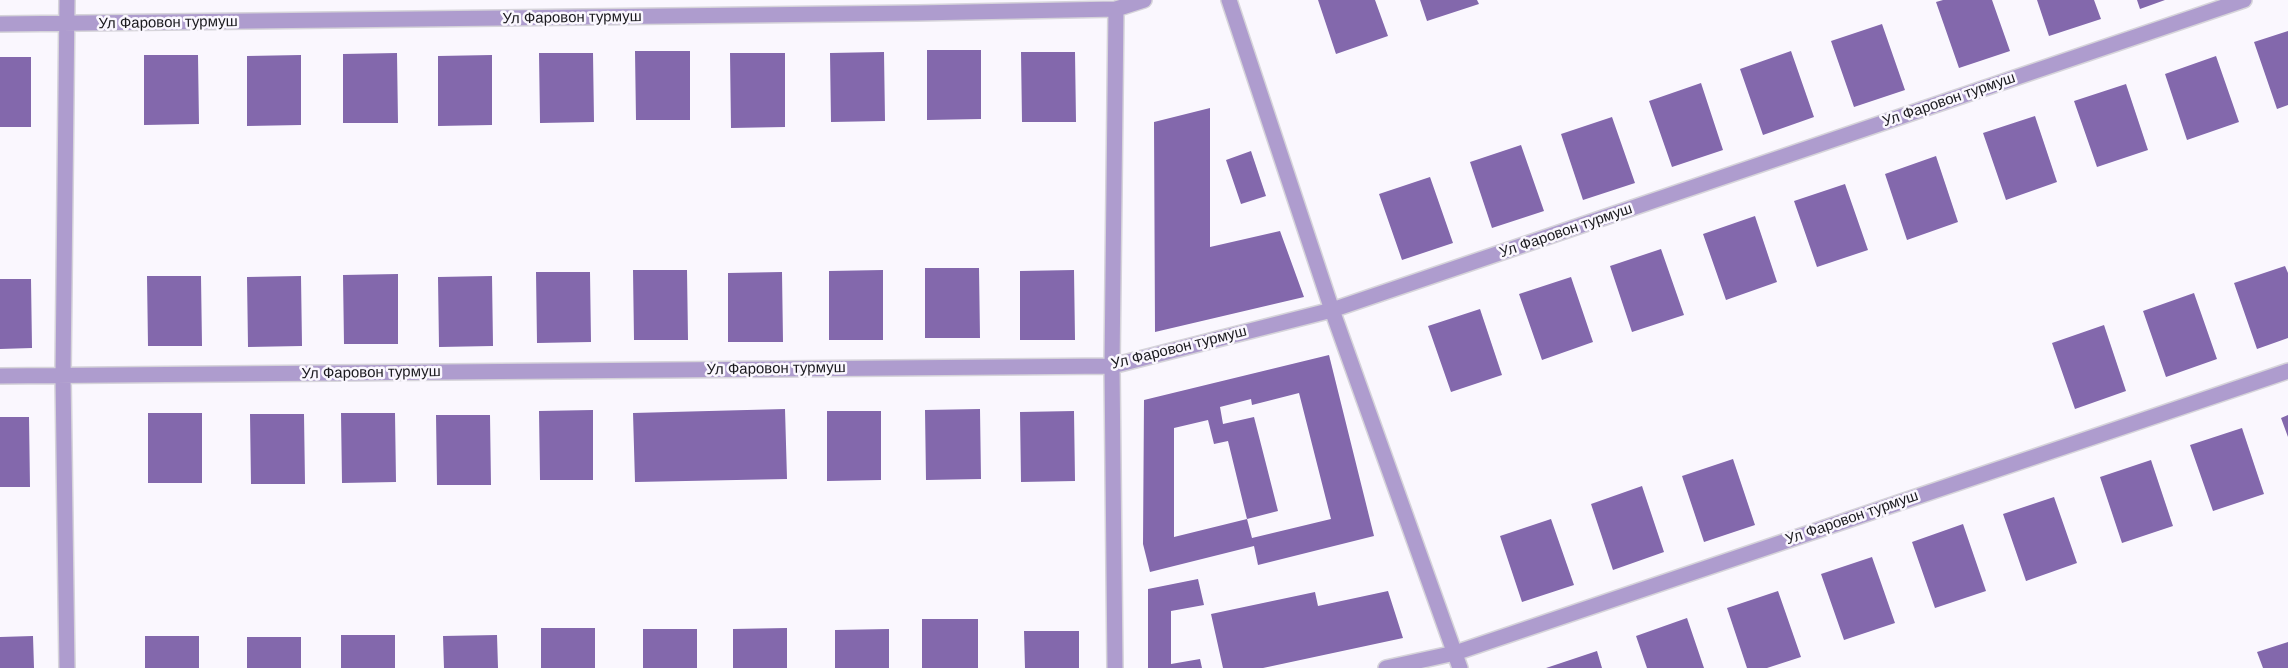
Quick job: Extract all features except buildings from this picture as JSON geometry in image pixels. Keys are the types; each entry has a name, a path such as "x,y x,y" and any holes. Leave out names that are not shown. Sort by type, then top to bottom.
{"street":[{"path":"67,0 63,376 67,668"},
{"name":"Ул Фаровон турмуш","path":"0,24 916,7 1116,9 1144,0"},
{"path":"1229,0 1332,310 1460,668"},
{"name":"Ул Фаровон турмуш","path":"0,376 1112,366 1332,310 2244,0"},
{"path":"1115,668 1112,366 1116,9"},
{"name":"Ул Фаровон турмуш","path":"1386,668 1455,653 2288,371"}]}
